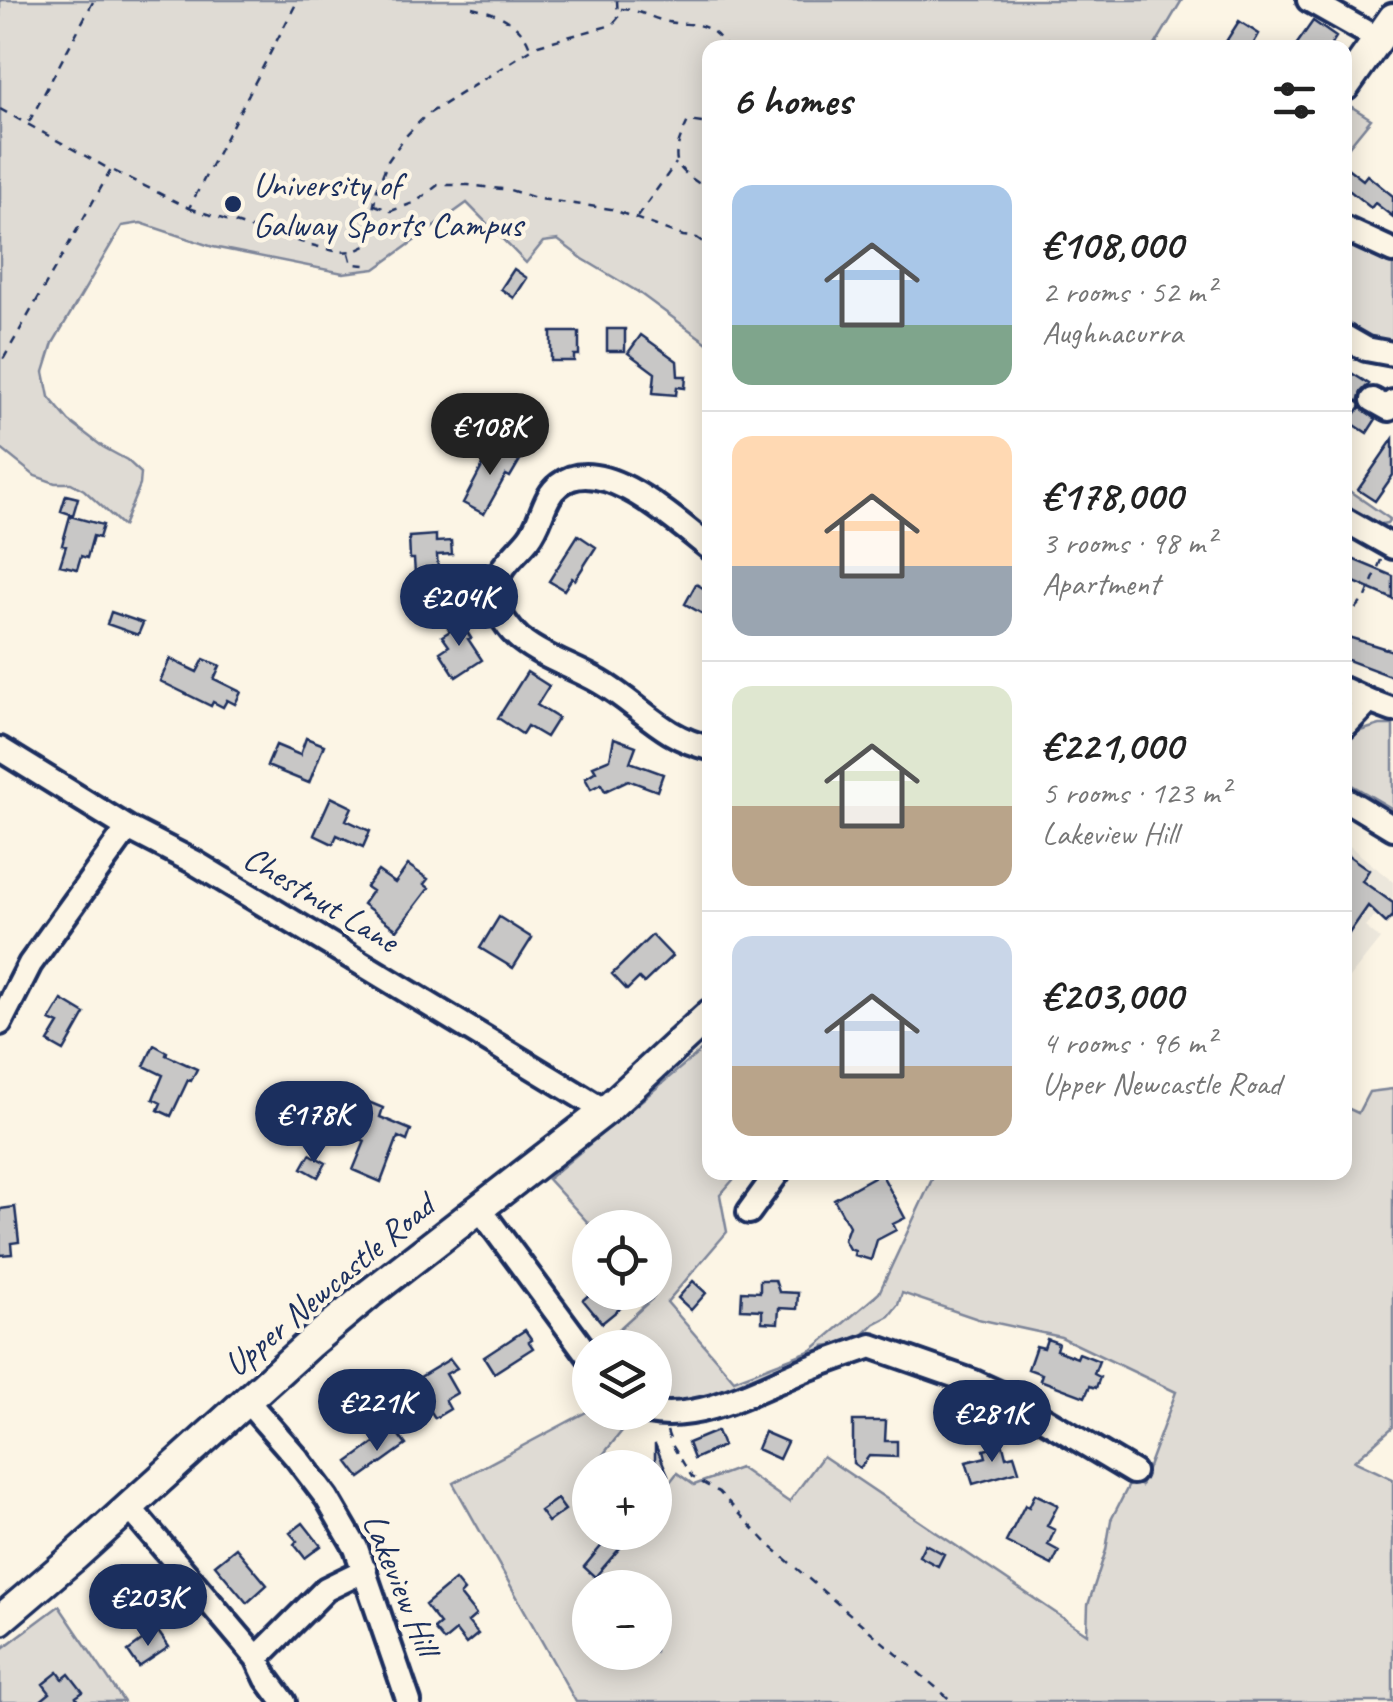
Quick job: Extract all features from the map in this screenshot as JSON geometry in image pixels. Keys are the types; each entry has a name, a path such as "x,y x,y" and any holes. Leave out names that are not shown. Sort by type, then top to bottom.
{"main road":[{"path":"1352,77 1387,32"},
{"name":"Upper Newcastle Road","path":"0,1620 369,1294 604,1111 702,1021"}],"street":[{"path":"1309,0 1387,32"},
{"path":"1352,232 1393,252"},
{"path":"1352,341 1366,349 1393,354"},
{"path":"702,542 616,482 579,477 555,488 534,531 498,574 494,589 503,619 516,636 604,684 668,733 702,745"},
{"path":"1352,523 1391,542"},
{"path":"1352,693 1393,710"},
{"path":"1352,719 1369,701"},
{"name":"Chestnut Lane","path":"0,749 604,1111"},
{"path":"1352,802 1393,828"},
{"path":"0,1024 30,964 128,828"},
{"path":"749,1212 772,1180"},
{"path":"480,1209 572,1334"},
{"path":"672,1412 708,1407 750,1394 871,1346 974,1382 1133,1472"},
{"name":"Lakeview Hill","path":"247,1402 296,1457 356,1548 409,1702"},
{"path":"130,1508 257,1658 284,1702"},
{"path":"257,1658 326,1589 364,1570"}],"path":[{"path":"28,123 94,0"},
{"path":"190,208 298,0"},
{"path":"0,108 111,170 190,208 262,232 338,252 349,251 366,246 377,188 388,161 425,116 538,45 612,26 618,18 617,0"},
{"path":"472,7 506,19 525,33 531,50"},
{"path":"618,9 640,10 664,21 708,28 723,40"},
{"path":"702,123 688,122 677,147 676,162 681,172 702,186"},
{"path":"636,218 676,162"},
{"path":"0,365 111,170"},
{"path":"374,205 391,211 416,202 438,186 452,184 510,190 539,199 610,209 702,242"},
{"path":"349,251 352,264 365,265"},
{"path":"1352,613 1366,597 1391,542"},
{"path":"667,1430 692,1477 720,1492 770,1545 953,1702"}],"shaded area":[{"name":"University of Galway Sports Campus","path":"0,0 1182,0 1158,40 702,40 702,339 558,240 543,242 526,263 467,203 375,269 343,273 213,247 141,223 122,226 53,343 44,372 49,397 69,421 141,473 123,526 84,490 71,483 55,483 35,476 0,448"},
{"path":"1352,107 1371,119 1352,142"},
{"path":"1352,241 1393,260 1393,348 1352,332"},
{"path":"1352,493 1390,519 1375,525 1352,511"},
{"path":"1393,725 1393,809 1352,785 1352,737 1360,731"},
{"path":"1352,848 1393,882 1393,897 1365,927 1380,939 1352,974"},
{"path":"702,1050 702,1180 733,1180 720,1195 727,1232 672,1296 672,1210 576,1210 548,1179"},
{"path":"1393,1089 1393,1427 1354,1461 1393,1479 1393,1702 576,1702 453,1483 572,1420 572,1430 623,1430 607,1450 572,1450 572,1550 672,1550 672,1479 677,1473 694,1485 740,1468 789,1502 823,1456 1087,1634 1088,1605 1106,1550 1111,1520 1131,1481 1141,1486 1176,1392 1061,1337 978,1319 902,1293 889,1316 856,1342 824,1346 817,1359 721,1398 672,1405 672,1330 618,1330 640,1310 672,1308 734,1380 812,1350 879,1293 932,1180 1352,1180 1352,1110 1358,1113 1369,1092"},
{"path":"59,1606 124,1702 0,1702 0,1650"}],"building":[{"path":"1239,21 1259,34 1256,40 1227,40"},
{"path":"1313,21 1336,37 1334,40 1300,40"},
{"path":"1352,171 1363,180 1367,175 1393,196 1393,217 1375,203 1371,208 1352,193"},
{"path":"514,269 527,278 514,298 501,289"},
{"path":"607,329 625,329 625,351 607,351"},
{"path":"551,332 579,332 579,355 574,355 574,361 551,361"},
{"path":"641,335 677,361 678,376 686,376 685,388 677,387 676,395 653,393 655,373 628,353"},
{"path":"1352,373 1369,384 1358,402 1352,398"},
{"path":"1360,407 1376,419 1367,433 1352,423"},
{"path":"1393,439 1393,475 1375,501 1358,490"},
{"path":"488,443 520,460 510,477 506,475 484,514 463,503 486,459 481,456"},
{"path":"66,495 78,498 73,515 61,511"},
{"path":"70,516 103,525 99,538 93,536 87,558 81,556 77,569 60,565"},
{"path":"436,535 436,542 451,541 452,554 437,555 439,586 416,588 409,537"},
{"path":"578,535 596,547 564,590 549,581"},
{"path":"1352,559 1393,576 1393,599 1352,581"},
{"path":"696,584 702,587 702,614 685,604"},
{"path":"111,612 143,623 138,635 107,624"},
{"path":"458,617 482,660 456,677 440,652 449,646 442,636 450,631 446,625"},
{"path":"1352,638 1393,651 1393,677 1352,662"},
{"path":"170,659 197,672 204,659 220,666 214,679 241,692 235,704 227,700 223,707 213,702 211,706 160,681"},
{"path":"527,672 549,686 537,705 558,718 546,737 527,726 522,734 498,718"},
{"path":"306,738 324,745 309,783 267,766 276,745 300,755"},
{"path":"614,738 636,746 630,762 663,774 657,791 628,780 605,791 601,784 591,789 585,778 596,771 593,766 610,759"},
{"path":"331,797 352,807 346,820 370,831 363,847 337,835 333,844 314,835"},
{"path":"1352,858 1369,870 1362,881 1393,903 1393,916 1386,923 1368,906 1352,929"},
{"path":"408,865 428,879 424,884 429,888 397,930 363,904 372,891 366,887 378,871 395,883"},
{"path":"499,917 532,938 513,968 480,948"},
{"path":"652,935 672,956 644,983 639,978 627,990 612,974"},
{"path":"62,1000 85,1014 64,1051 48,1042 59,1024 50,1020"},
{"path":"154,1045 197,1069 171,1116 158,1110 161,1103 153,1099 163,1075 144,1066"},
{"path":"366,1101 383,1108 380,1117 411,1130 407,1141 398,1137 381,1182 353,1170 365,1141 332,1128 339,1110 351,1115 354,1107 362,1110"},
{"path":"310,1154 326,1163 318,1177 302,1168"},
{"path":"868,1180 885,1180 905,1218 893,1224 896,1230 877,1240 871,1260 854,1255 855,1251 849,1249 844,1240 849,1226 834,1199"},
{"path":"15,1207 19,1242 11,1243 12,1254 0,1255 0,1209"},
{"path":"760,1280 775,1280 779,1292 798,1293 797,1309 779,1308 778,1323 762,1322 762,1310 741,1309 742,1291 760,1292"},
{"path":"693,1281 706,1293 691,1310 678,1298"},
{"path":"591,1310 618,1310 602,1323"},
{"path":"525,1330 533,1348 494,1373 484,1357"},
{"path":"1047,1339 1058,1343 1056,1350 1099,1361 1094,1374 1100,1377 1096,1388 1090,1386 1085,1397 1040,1380 1042,1374 1028,1369 1036,1346 1044,1348"},
{"path":"450,1359 457,1368 446,1374 457,1393 445,1400 450,1409 435,1418 412,1382"},
{"path":"853,1421 886,1421 885,1441 897,1441 897,1457 869,1456 860,1468 853,1463"},
{"path":"394,1429 406,1445 360,1478 348,1462"},
{"path":"717,1431 723,1446 694,1459 688,1443"},
{"path":"764,1432 787,1442 779,1459 757,1449"},
{"path":"1003,1445 1006,1457 1014,1455 1019,1471 973,1484 966,1462 986,1457 984,1450"},
{"path":"1035,1494 1058,1505 1047,1526 1055,1530 1048,1545 1059,1551 1052,1565 1006,1542"},
{"path":"557,1499 565,1510 548,1522 540,1511"},
{"path":"303,1523 321,1546 305,1558 290,1533"},
{"path":"925,1544 944,1554 938,1566 919,1556"},
{"path":"236,1548 267,1585 247,1603 215,1565"},
{"path":"598,1550 618,1550 601,1570 584,1567"},
{"path":"160,1566 174,1583 148,1606 134,1590"},
{"path":"455,1580 464,1591 460,1595 476,1615 468,1622 478,1634 466,1644 456,1631 444,1641 434,1629 440,1624 425,1605"},
{"path":"157,1630 169,1647 139,1667 128,1651"},
{"path":"58,1672 63,1679 69,1674 83,1692 76,1697 80,1702 39,1702 50,1693 43,1684"}],"place":[{"name":"University of Galway Sports Campus","path":"233,204"}]}
